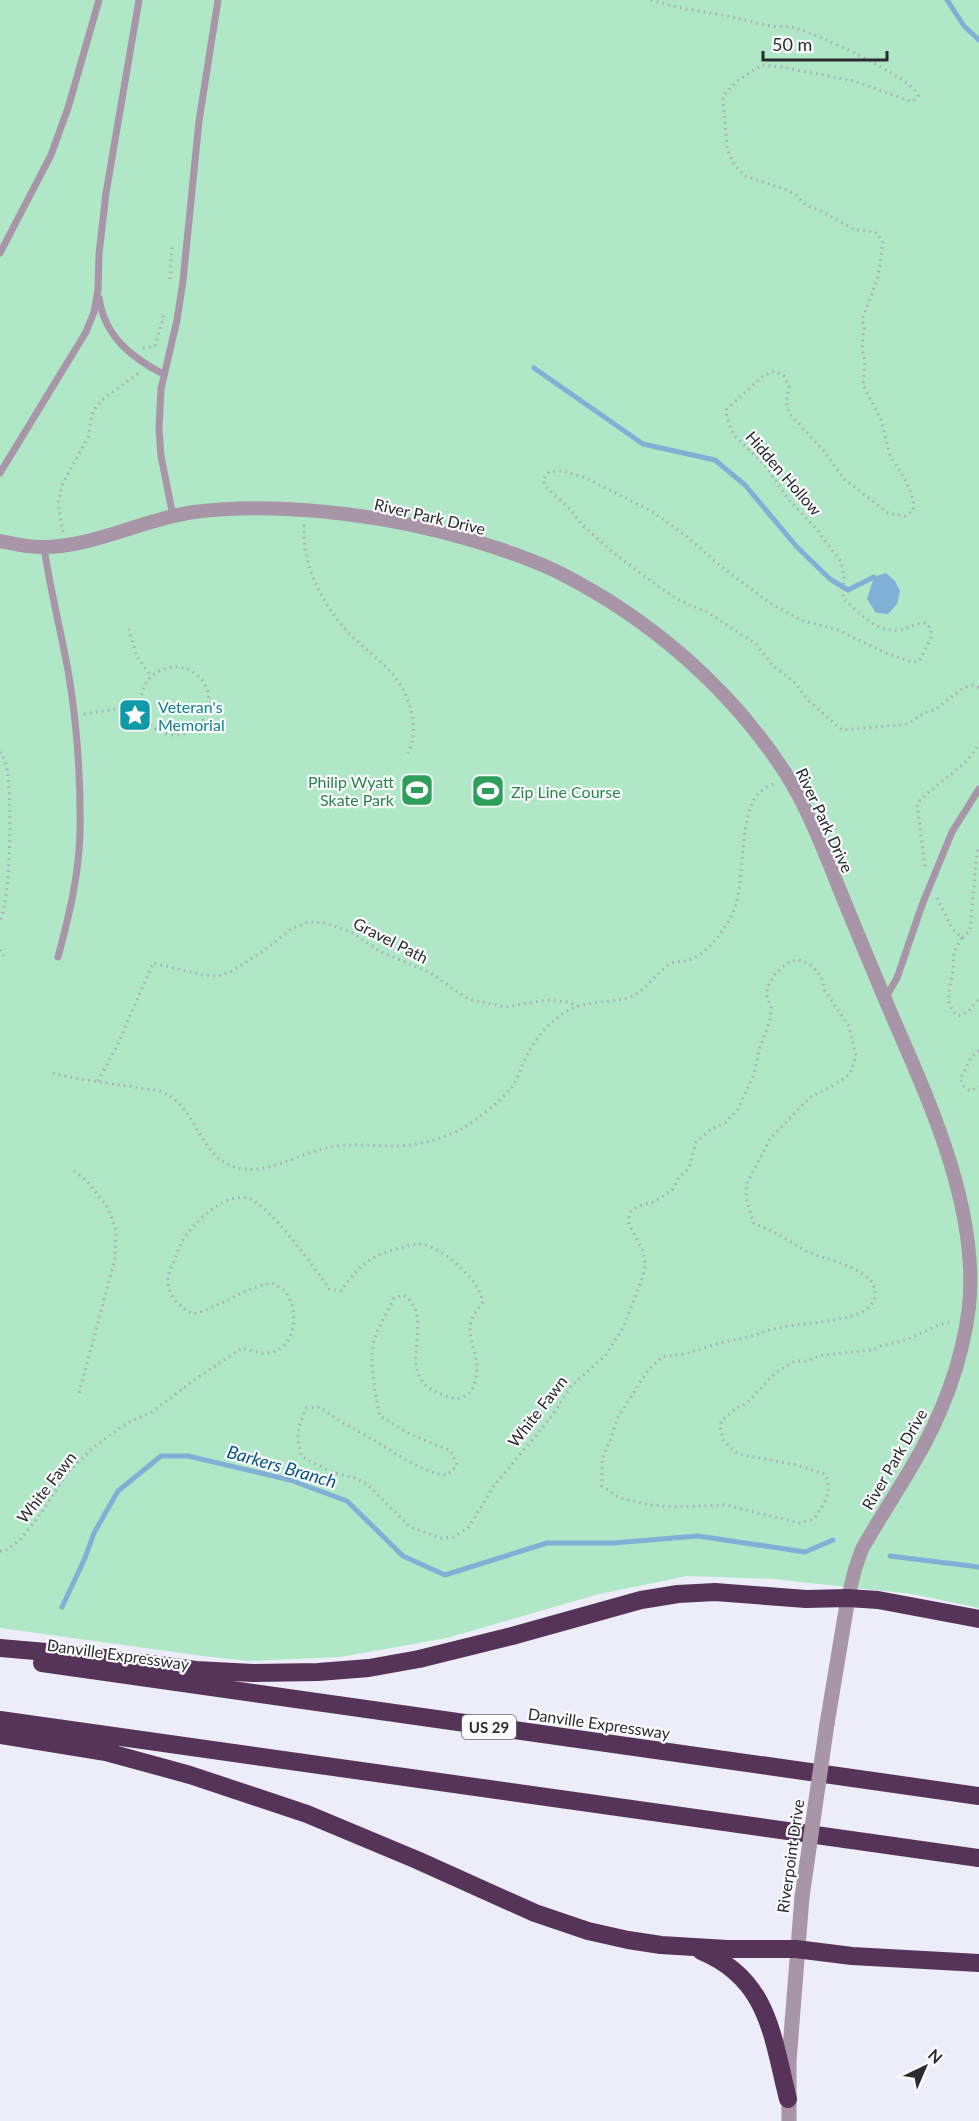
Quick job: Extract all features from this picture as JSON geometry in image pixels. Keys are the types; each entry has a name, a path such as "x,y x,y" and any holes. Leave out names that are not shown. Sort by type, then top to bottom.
{"highway":[{"path":"0,1648 81,1655 196,1670 253,1673 318,1672 369,1668 419,1659 641,1600 678,1594 715,1592 806,1599 878,1600 979,1619"},
{"name":"Danville Expressway","path":"0,1657 979,1796"},
{"path":"0,1720 979,1858"},
{"path":"0,1735 106,1752 190,1775 307,1814 556,1921 628,1941 727,1949 796,1949 852,1956 979,1963"},
{"path":"688,1946 721,1960 746,1981 766,2013 788,2099"}],"street":[{"name":"River Park Drive","path":"0,541 44,547 67,544 173,516 237,509 272,508 306,511 408,525 474,542 552,570 605,598 657,634 712,682 753,727 787,776 812,824 934,1112 967,1229 970,1270 969,1305 958,1365 931,1433 862,1549 848,1598"},
{"name":"Riverpoint Drive","path":"789,2121 789,2061 796,1949 827,1724 848,1598"}],"lane":[{"path":"0,253 51,155 68,108 99,0"},
{"path":"0,473 86,332 94,312 106,193 139,0"},
{"path":"173,516 161,456 159,429 163,374 177,320 183,281 199,121 218,0"},
{"path":"98,290 101,308 113,336 126,351 163,374"},
{"path":"44,547 54,608 65,651 74,716 80,832 77,873 70,914 58,957"},
{"path":"885,999 897,978 922,905 952,832 979,789"}],"path":[{"name":"Hidden Hollow","path":"651,0 675,8 734,17 772,26 791,27 825,39 875,64 912,85 918,91 918,96 913,100 907,100 854,81 762,65 737,81 723,100 727,148 734,165 745,176 796,195 806,205 855,230 875,232 883,241 879,277 862,320 864,328 862,348 865,361 863,385 881,420 890,455 907,483 914,501 913,511 905,516 888,513 844,479 825,451 789,413 786,402 789,387 780,373 774,370 763,376 726,413 735,436 765,465 788,499 818,531 841,562 844,576 843,598 877,627 898,630 919,622 926,623 931,629 931,638 919,661 912,662 886,653 838,630 801,620 770,603 718,564 685,535 651,511 586,478 563,471 549,472 543,480 546,487 571,510 580,524 616,555 659,587 680,600 707,612 756,644 773,666 794,681 809,701 842,730 908,724 924,713 936,709 963,688 972,685 979,688"},
{"path":"170,284 172,245"},
{"path":"137,345 146,349 155,345 167,306"},
{"path":"67,544 58,504 62,485 88,436 93,411 103,399 147,365"},
{"path":"306,511 305,550 316,583 347,632 394,675 402,689 411,711 414,728 412,745 408,753"},
{"path":"129,629 137,657 151,676"},
{"path":"166,668 190,670 202,681 209,696 207,712 198,726 183,735 165,734 149,724 144,717 141,705 142,690 151,676 166,668"},
{"path":"74,716 141,705"},
{"path":"0,752 7,768 9,795 9,865 0,921"},
{"name":"Gravel Path","path":"53,1073 162,1092 180,1105 207,1145 219,1158 232,1166 242,1168 266,1168 324,1148 363,1144 396,1146 430,1141 464,1127 502,1098 512,1087 532,1044 542,1030 565,1012 578,1006 628,998 640,992 671,963 689,961 715,940 726,926 737,901 746,825 753,803 759,793 787,776"},
{"name":"Gravel Path","path":"98,1082 116,1048 153,963 203,975 218,976 232,971 262,952 291,929 308,922 326,923 351,932 381,952 429,972 468,999 506,1007 546,1000 569,1002 578,1006"},
{"path":"962,938 953,952 952,974 948,986 949,1005 958,1016 968,1012 979,998"},
{"path":"0,950 4,956"},
{"name":"White Fawn","path":"0,1551 5,1551 20,1540 40,1515 68,1472 95,1446 114,1432 152,1412 242,1348 266,1353 285,1346 292,1333 294,1311 287,1294 272,1283 239,1293 211,1310 193,1314 172,1296 168,1275 183,1240 199,1220 220,1204 233,1198 249,1198 267,1210 310,1261 330,1289 341,1291 355,1271 366,1262 389,1251 417,1244 423,1244 438,1251 456,1263 476,1284 483,1302 471,1323 471,1336 478,1370 473,1390 466,1396 456,1399 428,1389 420,1381 417,1363 417,1309 411,1299 403,1294 394,1298 375,1338 373,1372 380,1416 410,1434 451,1451 457,1465 447,1475 439,1475 394,1453 337,1421 320,1407 306,1408 300,1423 297,1442 302,1457 332,1472 356,1478 367,1484 410,1527 441,1538 453,1537 468,1528 494,1486 552,1416 571,1386 605,1356 623,1328 645,1265 643,1251 629,1224 629,1216 632,1210 654,1202 673,1189 679,1177 689,1168 696,1142 711,1129 725,1123 738,1109 754,1074 759,1050 770,1021 771,1007 767,997 767,988 776,974 791,961 799,960 811,965 821,976 825,991 849,1026 856,1056 850,1074 809,1098 770,1138 747,1183 748,1210 754,1224 788,1239 807,1251 843,1263 860,1272 876,1290 875,1300 863,1311 817,1324 794,1324 722,1342 682,1356 663,1356 648,1370 617,1419 602,1458 602,1486 620,1498 672,1508 726,1505 800,1523 814,1519 829,1491 830,1483 825,1474 796,1465 738,1454 723,1440 720,1426 722,1420 736,1408 746,1404 775,1373 795,1361 805,1361 823,1355 874,1350 906,1340 941,1324 953,1322 966,1324"},
{"path":"979,1051 972,1056 960,1079 970,1091 979,1087"},
{"path":"74,1171 88,1182 108,1208 116,1230 115,1259 78,1397"}],"green space":[{"path":"0,0 979,0 979,1608 912,1594 773,1579 687,1576 599,1594 447,1638 340,1657 249,1661 0,1628"}],"water":[{"path":"886,573 895,581 900,591 897,604 888,614 876,613 867,599 874,577"}],"waterway":[{"path":"947,0 964,26 979,40"},
{"path":"534,368 643,444 715,460 745,485 797,547 830,579 848,590 874,577"},
{"name":"Barkers Branch","path":"62,1607 94,1533 118,1491 161,1456 188,1456 290,1480 347,1501 403,1556 445,1575 547,1543 613,1543 698,1536 805,1552 833,1540"},
{"name":"Barkers Branch","path":"890,1556 979,1567"}],"place":[{"name":"Veteran's Memorial","path":"135,715"},
{"name":"Philip Wyatt Skate Park","path":"417,790"},
{"name":"Zip Line Course","path":"488,791"}]}
